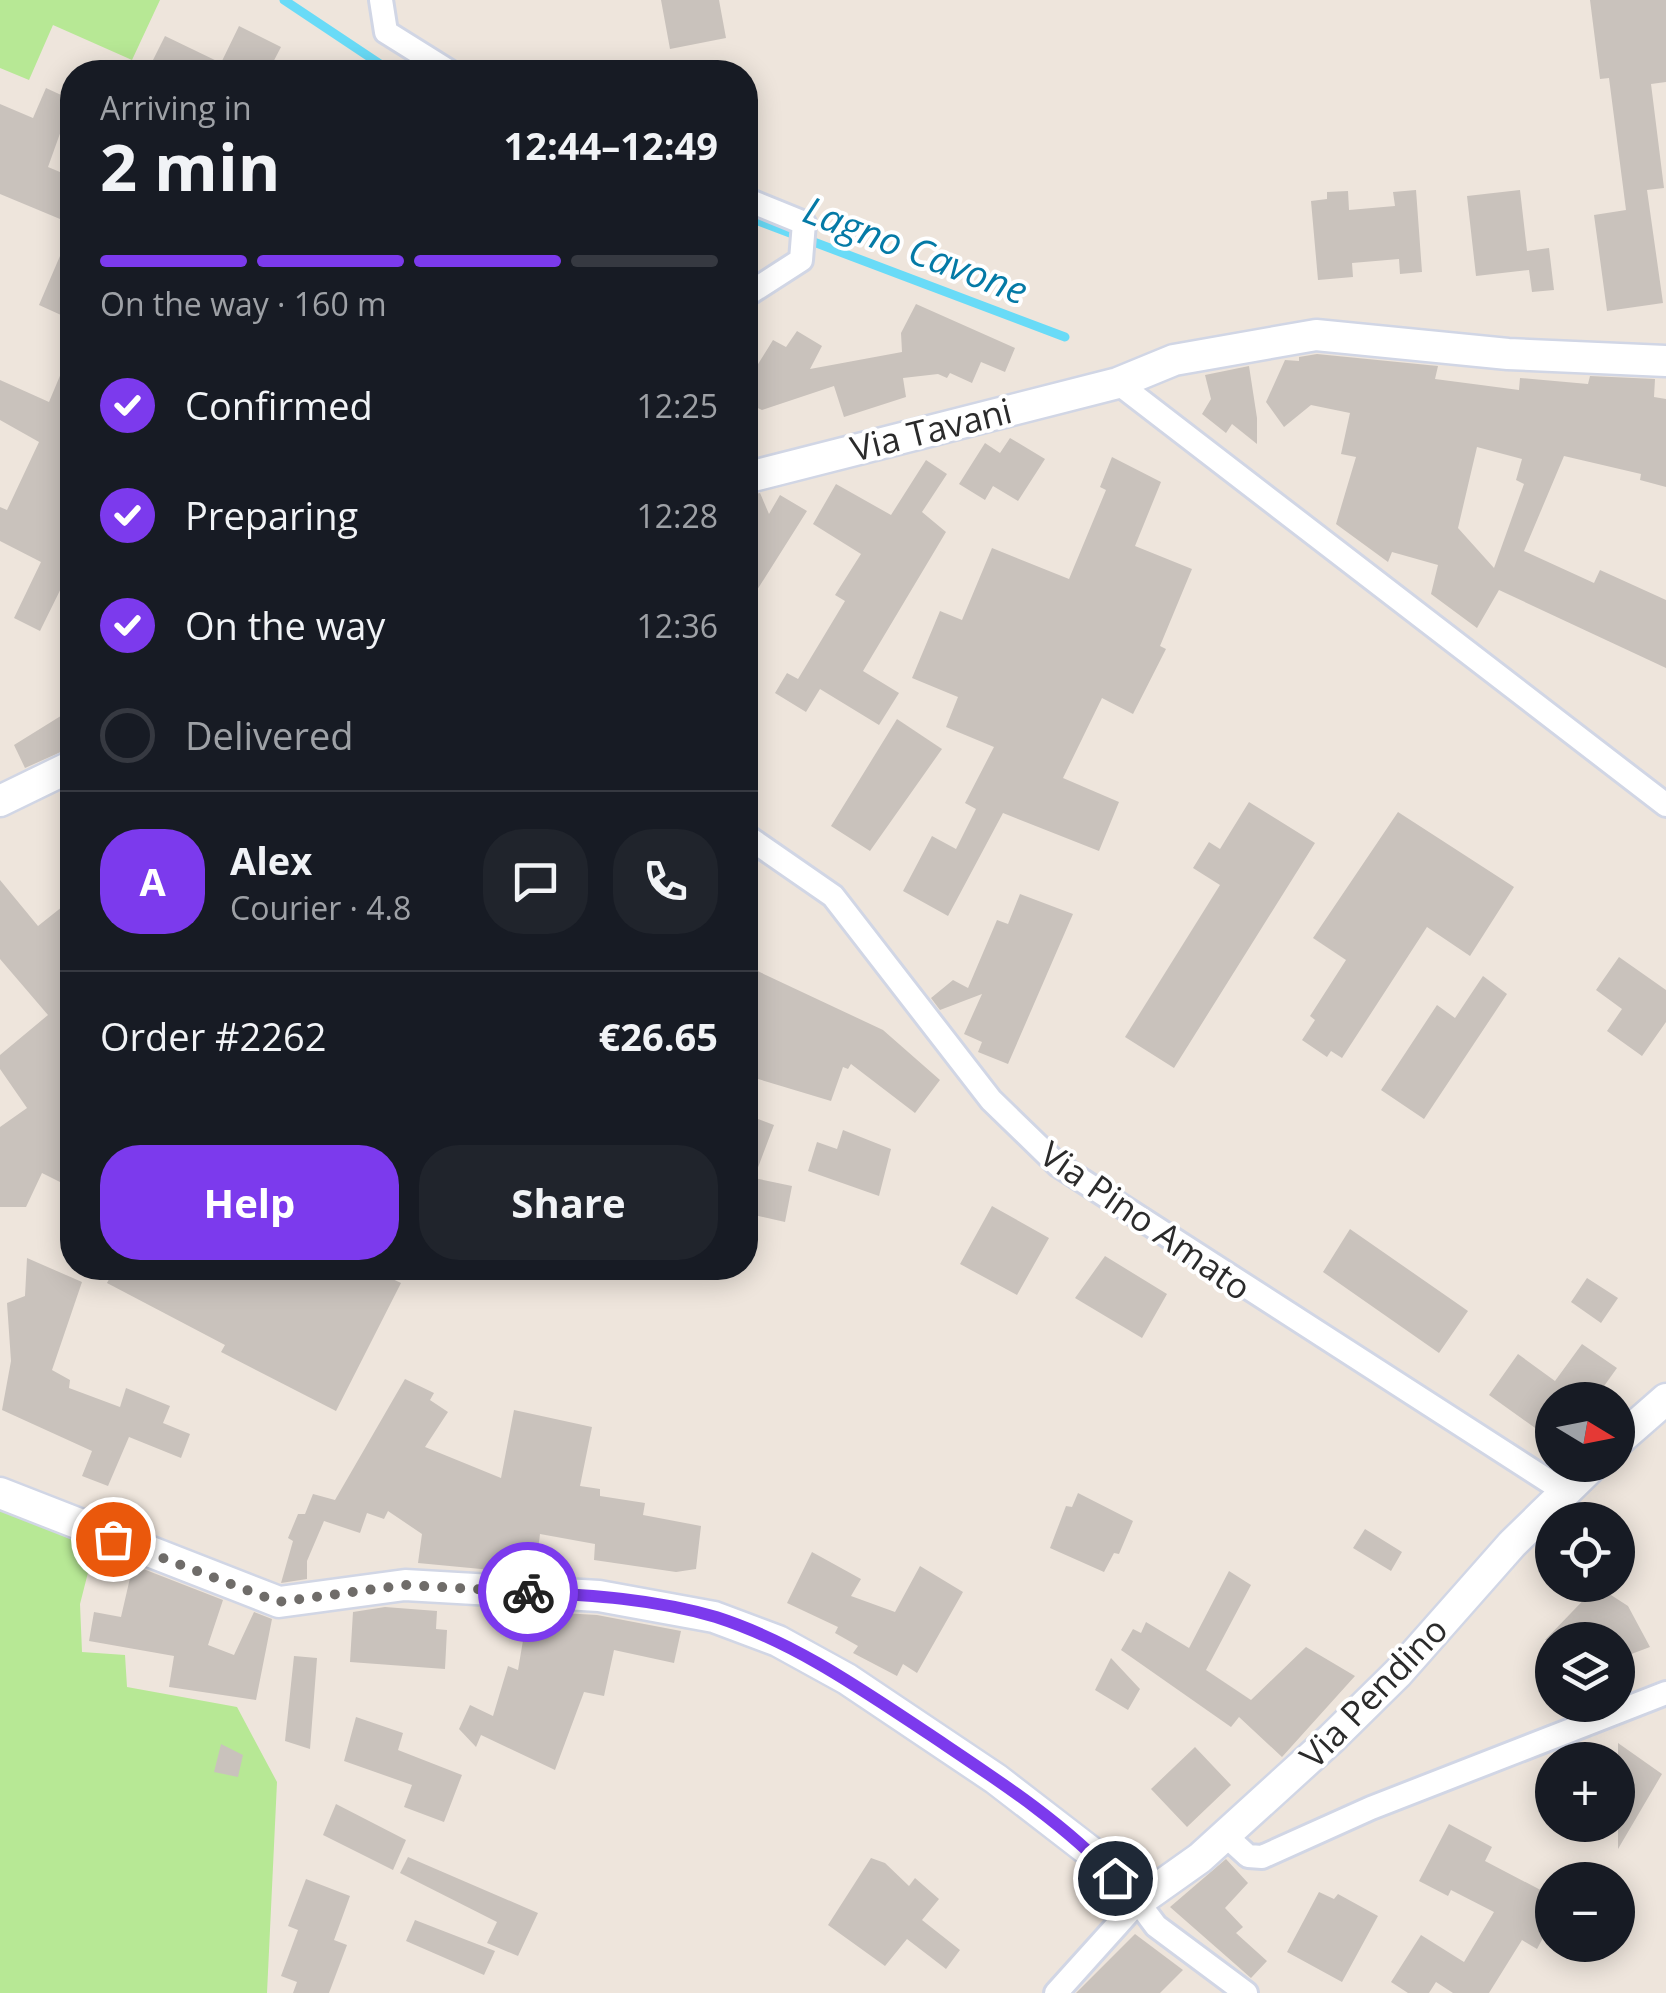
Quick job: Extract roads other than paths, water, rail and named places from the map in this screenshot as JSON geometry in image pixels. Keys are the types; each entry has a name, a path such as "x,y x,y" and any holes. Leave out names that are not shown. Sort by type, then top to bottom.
{"street":[{"path":"382,0 386,32 431,60"},
{"path":"758,204 804,223 801,260 758,288"},
{"name":"Via Tavani","path":"758,475 1118,383 1174,360 1316,335 1508,354 1666,361"},
{"path":"1118,383 1666,805"},
{"path":"0,801 60,772"},
{"name":"Via Pino Amato","path":"758,843 834,896 991,1100 1058,1165 1566,1493"},
{"path":"1635,1425 1666,1399"},
{"name":"Via Pendino","path":"1138,1902 1226,1835 1398,1673 1512,1544 1577,1482"},
{"path":"0,1493 278,1602 405,1585 599,1596 714,1617 778,1641 846,1679 996,1778 1092,1853 1156,1926 1246,1993"},
{"path":"1226,1835 1248,1856 1262,1858 1372,1808 1666,1693"},
{"path":"1056,1993 1138,1902"}],"waterway":[{"name":"Lagno Cavone","path":"284,0 374,60"},
{"name":"Lagno Cavone","path":"758,221 1065,337"}]}
